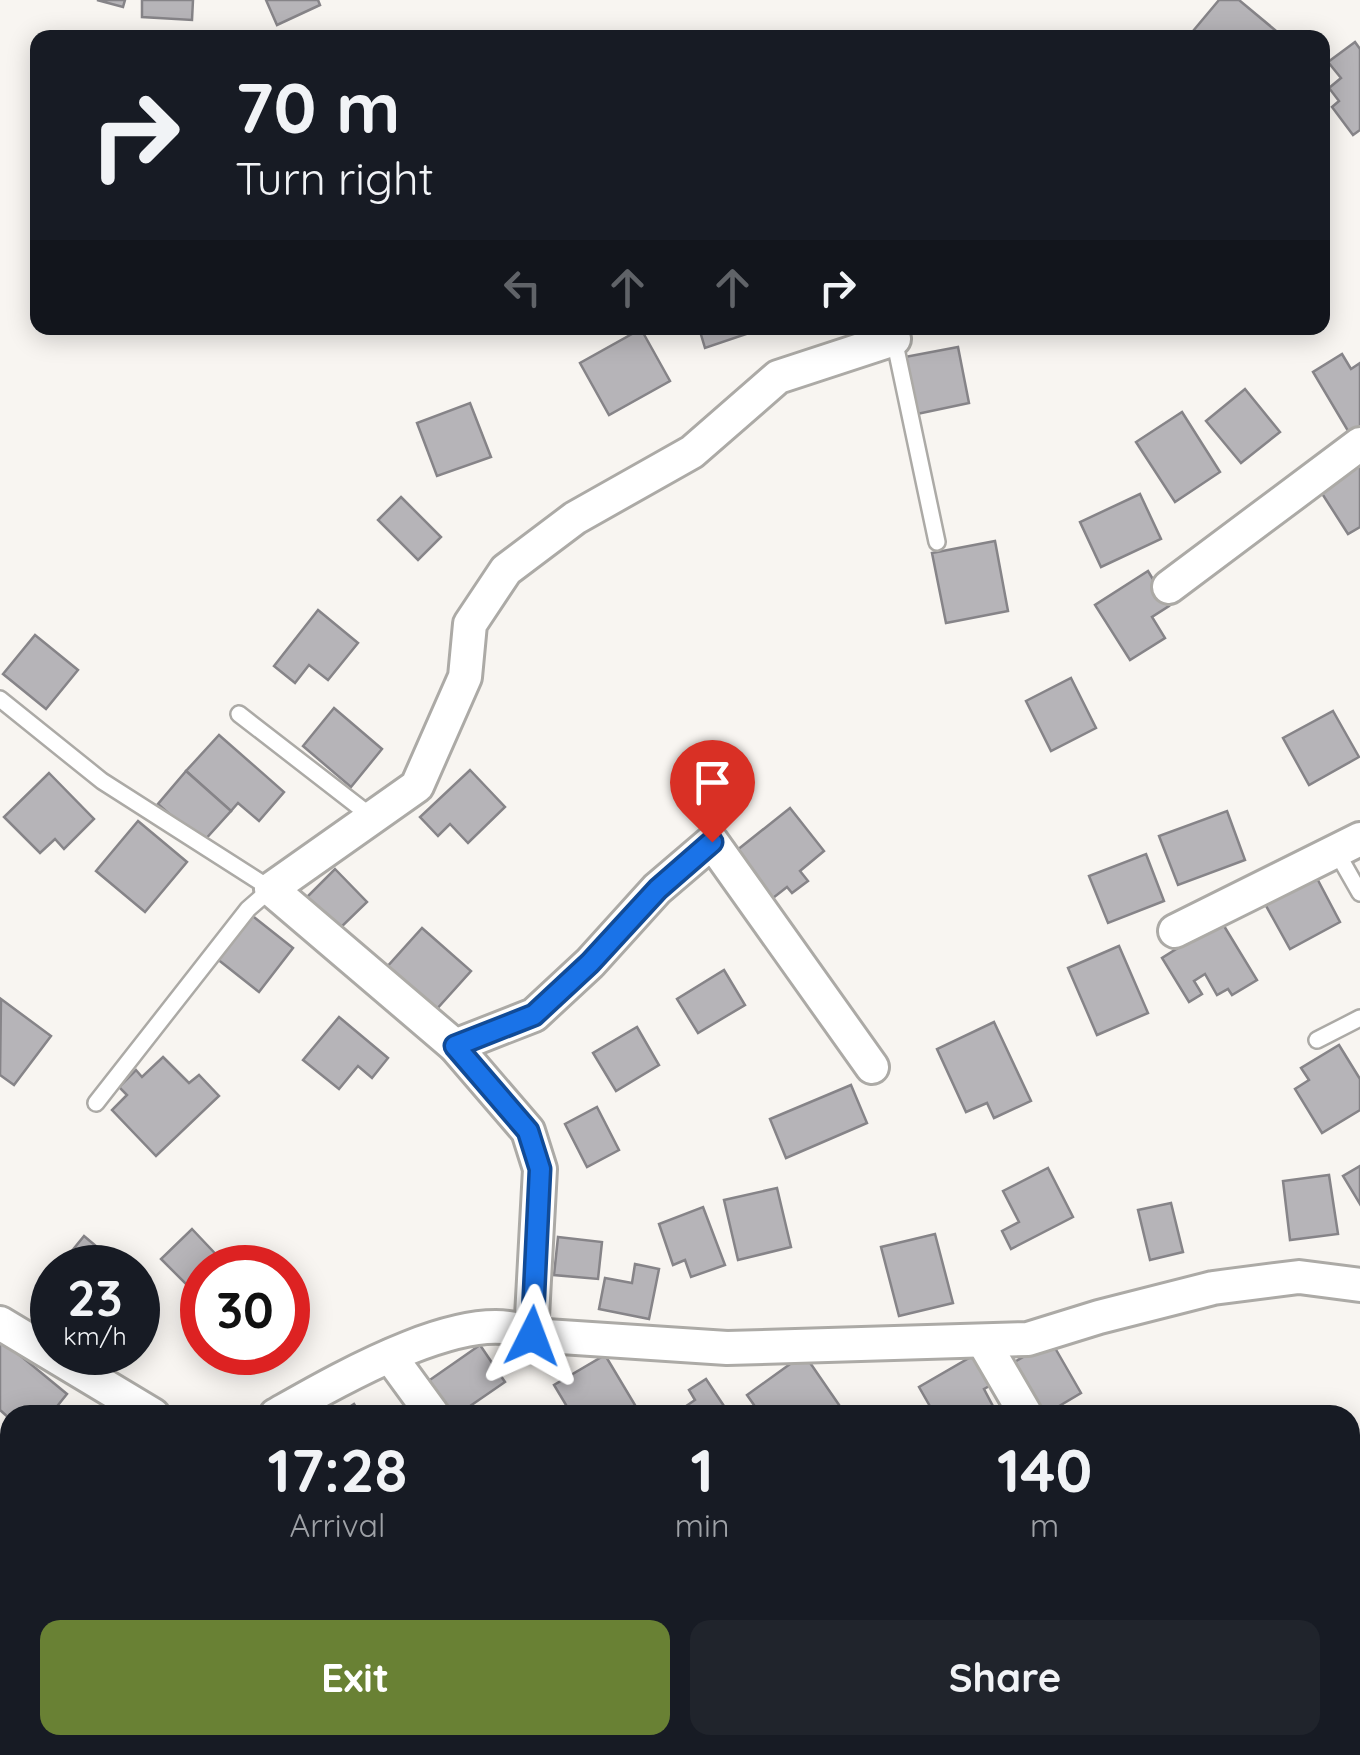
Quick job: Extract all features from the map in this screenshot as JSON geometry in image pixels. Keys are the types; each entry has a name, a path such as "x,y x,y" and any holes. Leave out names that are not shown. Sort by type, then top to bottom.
{"street":[{"path":"532,1336 540,1169 528,1131 455,1046 271,889 417,786 465,677 470,624 506,570 575,518 692,452 778,377 888,335"},
{"path":"1170,587 1360,444"},
{"path":"455,1046 534,1015 590,963 658,889 712,842 872,1067"},
{"path":"1175,930 1348,845"},
{"path":"294,1405 349,1374 438,1337 498,1326 532,1336 727,1348 1028,1339 1099,1316 1213,1288 1299,1277 1360,1285"},
{"path":"0,1323 135,1405"},
{"path":"983,1341 1020,1405"},
{"path":"390,1356 425,1405"}],"lane":[{"path":"893,335 937,542"},
{"path":"0,699 102,781 271,889 248,908 96,1103"},
{"path":"238,714 372,817"},
{"path":"1348,845 1360,893"},
{"path":"1317,1040 1360,1018"}],"building":[{"path":"97,0 125,0 123,7"},
{"path":"142,0 193,0 192,20 142,17"},
{"path":"266,0 318,0 320,5 277,25"},
{"path":"1219,0 1239,0 1275,30 1194,30"},
{"path":"1355,42 1360,49 1360,130 1353,135 1332,107 1339,101 1330,87 1341,78 1330,61"},
{"path":"630,335 644,335 670,381 609,415 580,363"},
{"path":"701,335 743,335 705,348"},
{"path":"958,347 969,403 917,414 905,357"},
{"path":"1342,354 1351,369 1360,363 1360,437 1354,441 1313,372"},
{"path":"1245,389 1280,432 1241,463 1206,421"},
{"path":"470,403 491,457 437,476 417,423"},
{"path":"1182,412 1220,472 1175,502 1136,442"},
{"path":"1360,451 1360,527 1348,534 1314,481"},
{"path":"1140,494 1161,539 1101,567 1080,522"},
{"path":"401,497 441,537 418,560 378,520"},
{"path":"995,541 1008,611 946,623 932,553"},
{"path":"1148,571 1169,606 1152,617 1165,638 1130,660 1095,605"},
{"path":"318,610 358,643 328,680 309,665 295,683 274,666"},
{"path":"35,635 78,670 46,709 3,674"},
{"path":"1071,678 1096,728 1051,751 1026,701"},
{"path":"334,708 382,749 351,787 303,746"},
{"path":"1333,711 1359,757 1309,785 1283,738"},
{"path":"219,735 284,792 259,821 238,803 231,811 186,771"},
{"path":"470,770 505,807 468,843 450,824 438,836 420,817"},
{"path":"186,771 231,811 202,843 158,804"},
{"path":"49,773 94,819 64,849 55,839 40,853 4,817"},
{"path":"790,808 824,851 800,871 808,881 792,893 787,887 773,898 736,851"},
{"path":"1227,811 1245,860 1178,885 1159,836"},
{"path":"138,821 187,862 145,912 96,871"},
{"path":"1146,854 1164,901 1108,923 1089,876"},
{"path":"1311,867 1340,922 1290,949 1260,895"},
{"path":"335,869 367,902 334,934 303,901"},
{"path":"250,914 293,948 259,992 216,958"},
{"path":"1221,921 1257,980 1232,995 1228,989 1217,995 1205,974 1194,981 1202,994 1189,1002 1162,958"},
{"path":"422,928 471,971 435,1011 386,968"},
{"path":"1119,946 1148,1013 1097,1035 1068,968"},
{"path":"724,970 745,1005 698,1033 677,999"},
{"path":"1,999 51,1036 14,1085 0,1075"},
{"path":"339,1017 388,1058 372,1078 358,1066 339,1089 303,1060"},
{"path":"994,1022 1031,1101 994,1118 987,1103 966,1112 937,1049"},
{"path":"637,1027 659,1065 616,1091 593,1053"},
{"path":"1339,1045 1360,1079 1360,1110 1322,1133 1295,1089 1309,1080 1301,1068"},
{"path":"163,1057 189,1083 199,1075 219,1096 156,1156 112,1110 127,1095 119,1087 136,1070 142,1077"},
{"path":"851,1085 867,1123 786,1158 770,1119"},
{"path":"597,1107 619,1150 587,1167 565,1124"},
{"path":"1360,1166 1360,1204 1343,1176"},
{"path":"1048,1168 1073,1217 1011,1249 1002,1231 1019,1222 1003,1191"},
{"path":"1329,1175 1338,1234 1290,1240 1283,1181"},
{"path":"777,1188 791,1247 738,1260 724,1200"},
{"path":"1171,1203 1183,1252 1150,1260 1138,1210"},
{"path":"703,1207 725,1265 691,1277 685,1260 673,1265 659,1224"},
{"path":"192,1229 207,1245 180,1245 180,1278 161,1259"},
{"path":"935,1234 953,1303 899,1316 881,1247"},
{"path":"84,1236 95,1245 77,1245"},
{"path":"558,1237 602,1242 598,1279 554,1275"},
{"path":"635,1264 659,1269 649,1319 599,1309 605,1278 632,1283"},
{"path":"0,1339 30,1364 30,1375 44,1375 67,1394 58,1405 0,1405"},
{"path":"1051,1341 1081,1393 1061,1405 1032,1405 1009,1365"},
{"path":"480,1345 505,1382 472,1405 438,1405 424,1384"},
{"path":"804,1354 839,1405 754,1405 747,1395"},
{"path":"976,1354 993,1384 984,1389 992,1405 929,1405 919,1387"},
{"path":"605,1355 635,1405 566,1405 554,1385"},
{"path":"706,1379 723,1405 688,1405 695,1400 689,1390"}],"route":[{"path":"532,1336 540,1169 528,1131 455,1046 534,1015 590,963 658,889 712,842"}]}
